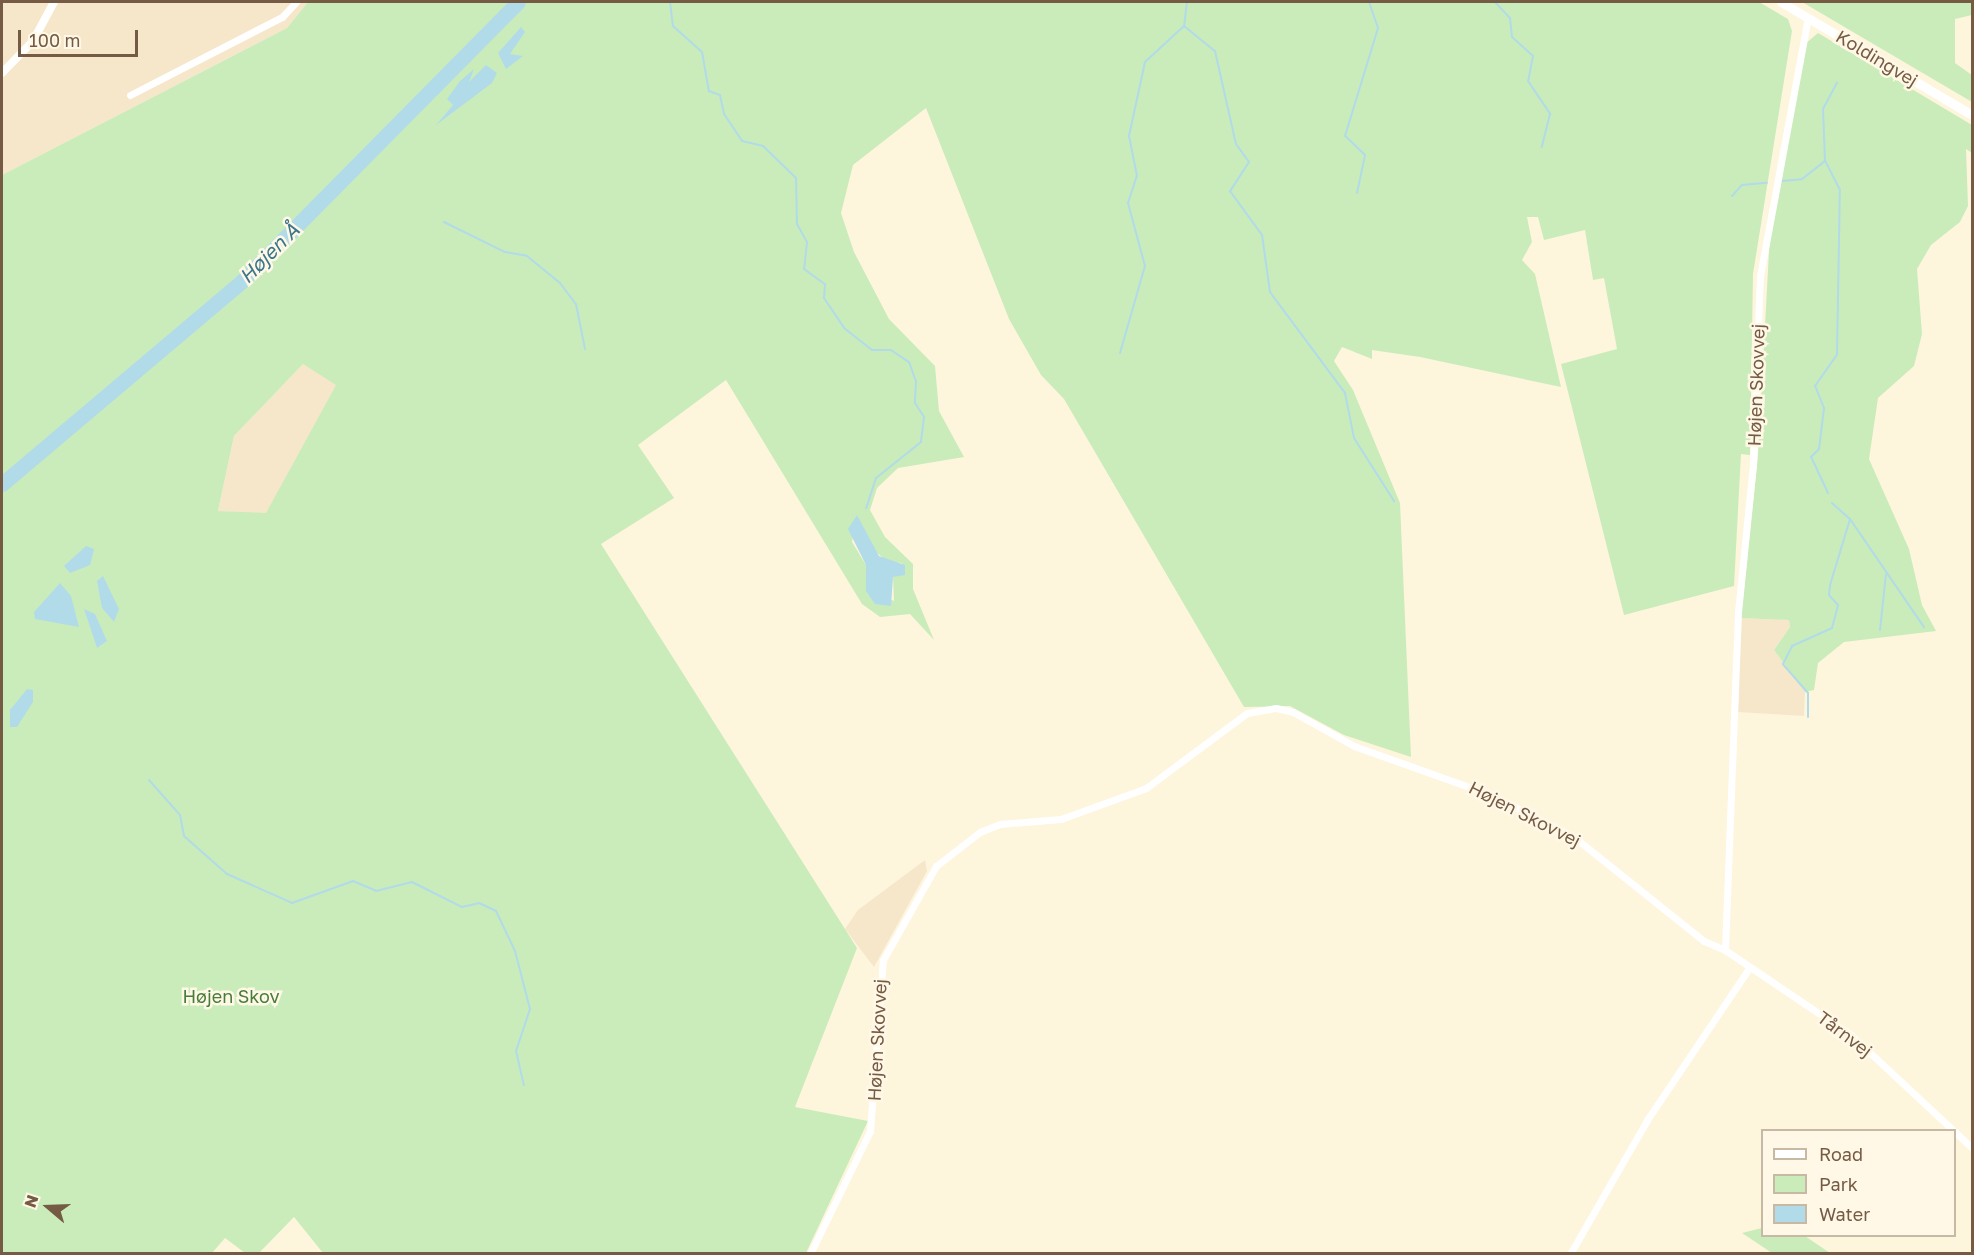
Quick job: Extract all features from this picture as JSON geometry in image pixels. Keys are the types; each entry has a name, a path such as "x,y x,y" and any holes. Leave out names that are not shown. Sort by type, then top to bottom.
{"main road":[{"name":"Koldingvej","path":"1781,2 1972,115"}],"street":[{"path":"2,73 33,41 54,2"},
{"path":"130,95 282,17 296,2"},
{"name":"Højen Skovvej","path":"810,1254 870,1131 883,960 936,866 981,832 1000,824 1061,819 1146,788 1247,713 1276,708 1293,712 1354,746 1489,794 1574,837 1704,941 1725,950 1738,612 1753,465 1760,276 1808,18"},
{"name":"Tårnvej","path":"1725,950 1851,1035 1952,1129"},
{"path":"1570,1254 1647,1120 1750,967"},
{"name":"Tårnvej","path":"1956,1133 1972,1148"}],"shaded area":[{"path":"2,2 308,2 287,28 2,175"},
{"path":"303,364 337,384 266,514 218,511 234,436"},
{"path":"1741,618 1789,620 1790,627 1774,650 1805,692 1804,716 1738,712"},
{"path":"925,860 927,871 874,967 845,929 858,910"}],"green space":[{"name":"Højen Skov","path":"308,2 1759,2 1788,19 1792,31 1753,274 1750,455 1741,454 1734,586 1624,615 1561,364 1617,349 1604,278 1593,280 1585,230 1544,240 1538,217 1527,217 1532,242 1522,260 1535,274 1561,387 1420,357 1372,350 1372,359 1342,347 1334,361 1353,390 1400,503 1411,757 1344,735 1290,706 1244,707 1064,399 1041,375 1009,319 926,108 853,165 841,213 854,252 889,319 935,366 939,411 964,457 898,468 877,488 870,510 885,537 913,564 913,589 934,640 910,614 880,617 862,604 726,380 638,445 674,498 601,544 857,948 795,1107 868,1121 806,1253 323,1253 294,1217 259,1253 245,1253 225,1238 212,1253 2,1254 2,175 287,28","holes":["303,364 336,385 266,513 218,511 234,436","857,515 870,547 888,562 902,563 893,577 894,601 868,590 866,565 852,542"]},
{"path":"1802,2 1972,2 1972,15 1955,19 1955,63 1972,75 1972,102"},
{"path":"1818,33 1972,125 1972,153 1966,149 1968,206 1960,222 1931,245 1917,269 1922,334 1914,366 1878,398 1869,459 1909,549 1922,605 1936,631 1844,642 1818,663 1814,690 1805,692 1774,650 1790,627 1789,620 1741,618 1758,455 1770,233 1805,44"},
{"path":"1761,1228 1761,1237 1806,1237 1830,1253 1772,1253 1742,1233"}],"water":[{"path":"521,27 525,32 510,54 523,56 506,69 498,53"},
{"path":"486,65 497,73 492,83 436,125 453,105 447,99 460,81 474,69 469,82"},
{"path":"857,515 879,556 905,565 905,575 893,577 891,606 875,604 866,591 866,565 848,529"},
{"path":"86,546 94,549 90,565 70,573 64,566"},
{"path":"103,576 119,609 114,622 102,608 97,581"},
{"path":"60,583 71,596 79,627 35,619 34,612"},
{"path":"84,609 95,614 107,641 97,648"},
{"path":"27,689 33,690 33,702 17,727 10,727 10,710"}],"waterway":[{"name":"Højen Å","path":"2,484 242,281 518,2"},
{"path":"670,2 673,26 702,52 709,91 720,95 724,114 742,141 763,146 796,178 797,224 807,242 804,269 825,284 824,298 844,328 872,350 891,350 909,362 916,381 915,403 924,417 921,442 876,478 866,508"},
{"path":"1187,2 1184,26 1215,51 1236,144 1249,162 1230,191 1262,235 1270,292 1345,393 1354,438 1394,501"},
{"path":"1357,193 1365,155 1345,136 1378,28 1369,2"},
{"path":"1495,2 1510,18 1512,37 1533,56 1528,81 1550,114 1542,147"},
{"path":"1120,353 1145,266 1128,203 1137,176 1129,136 1145,62 1184,26"},
{"path":"1828,493 1811,457 1819,449 1824,408 1815,386 1837,354 1840,190 1825,161 1823,109 1837,83"},
{"path":"1781,181 1802,179 1825,161"},
{"path":"1732,196 1742,185 1767,183"},
{"path":"444,222 505,252 527,256 560,283 576,304 585,349"},
{"path":"1832,503 1850,519 1924,627"},
{"path":"1808,717 1808,693 1783,664 1792,646 1832,628 1838,605 1829,595 1830,585 1850,519"},
{"path":"1880,630 1886,574"},
{"path":"149,780 180,815 184,836 227,874 292,903 353,881 376,891 412,882 462,907 479,903 496,911 515,951 530,1009 516,1051 524,1085"}]}
